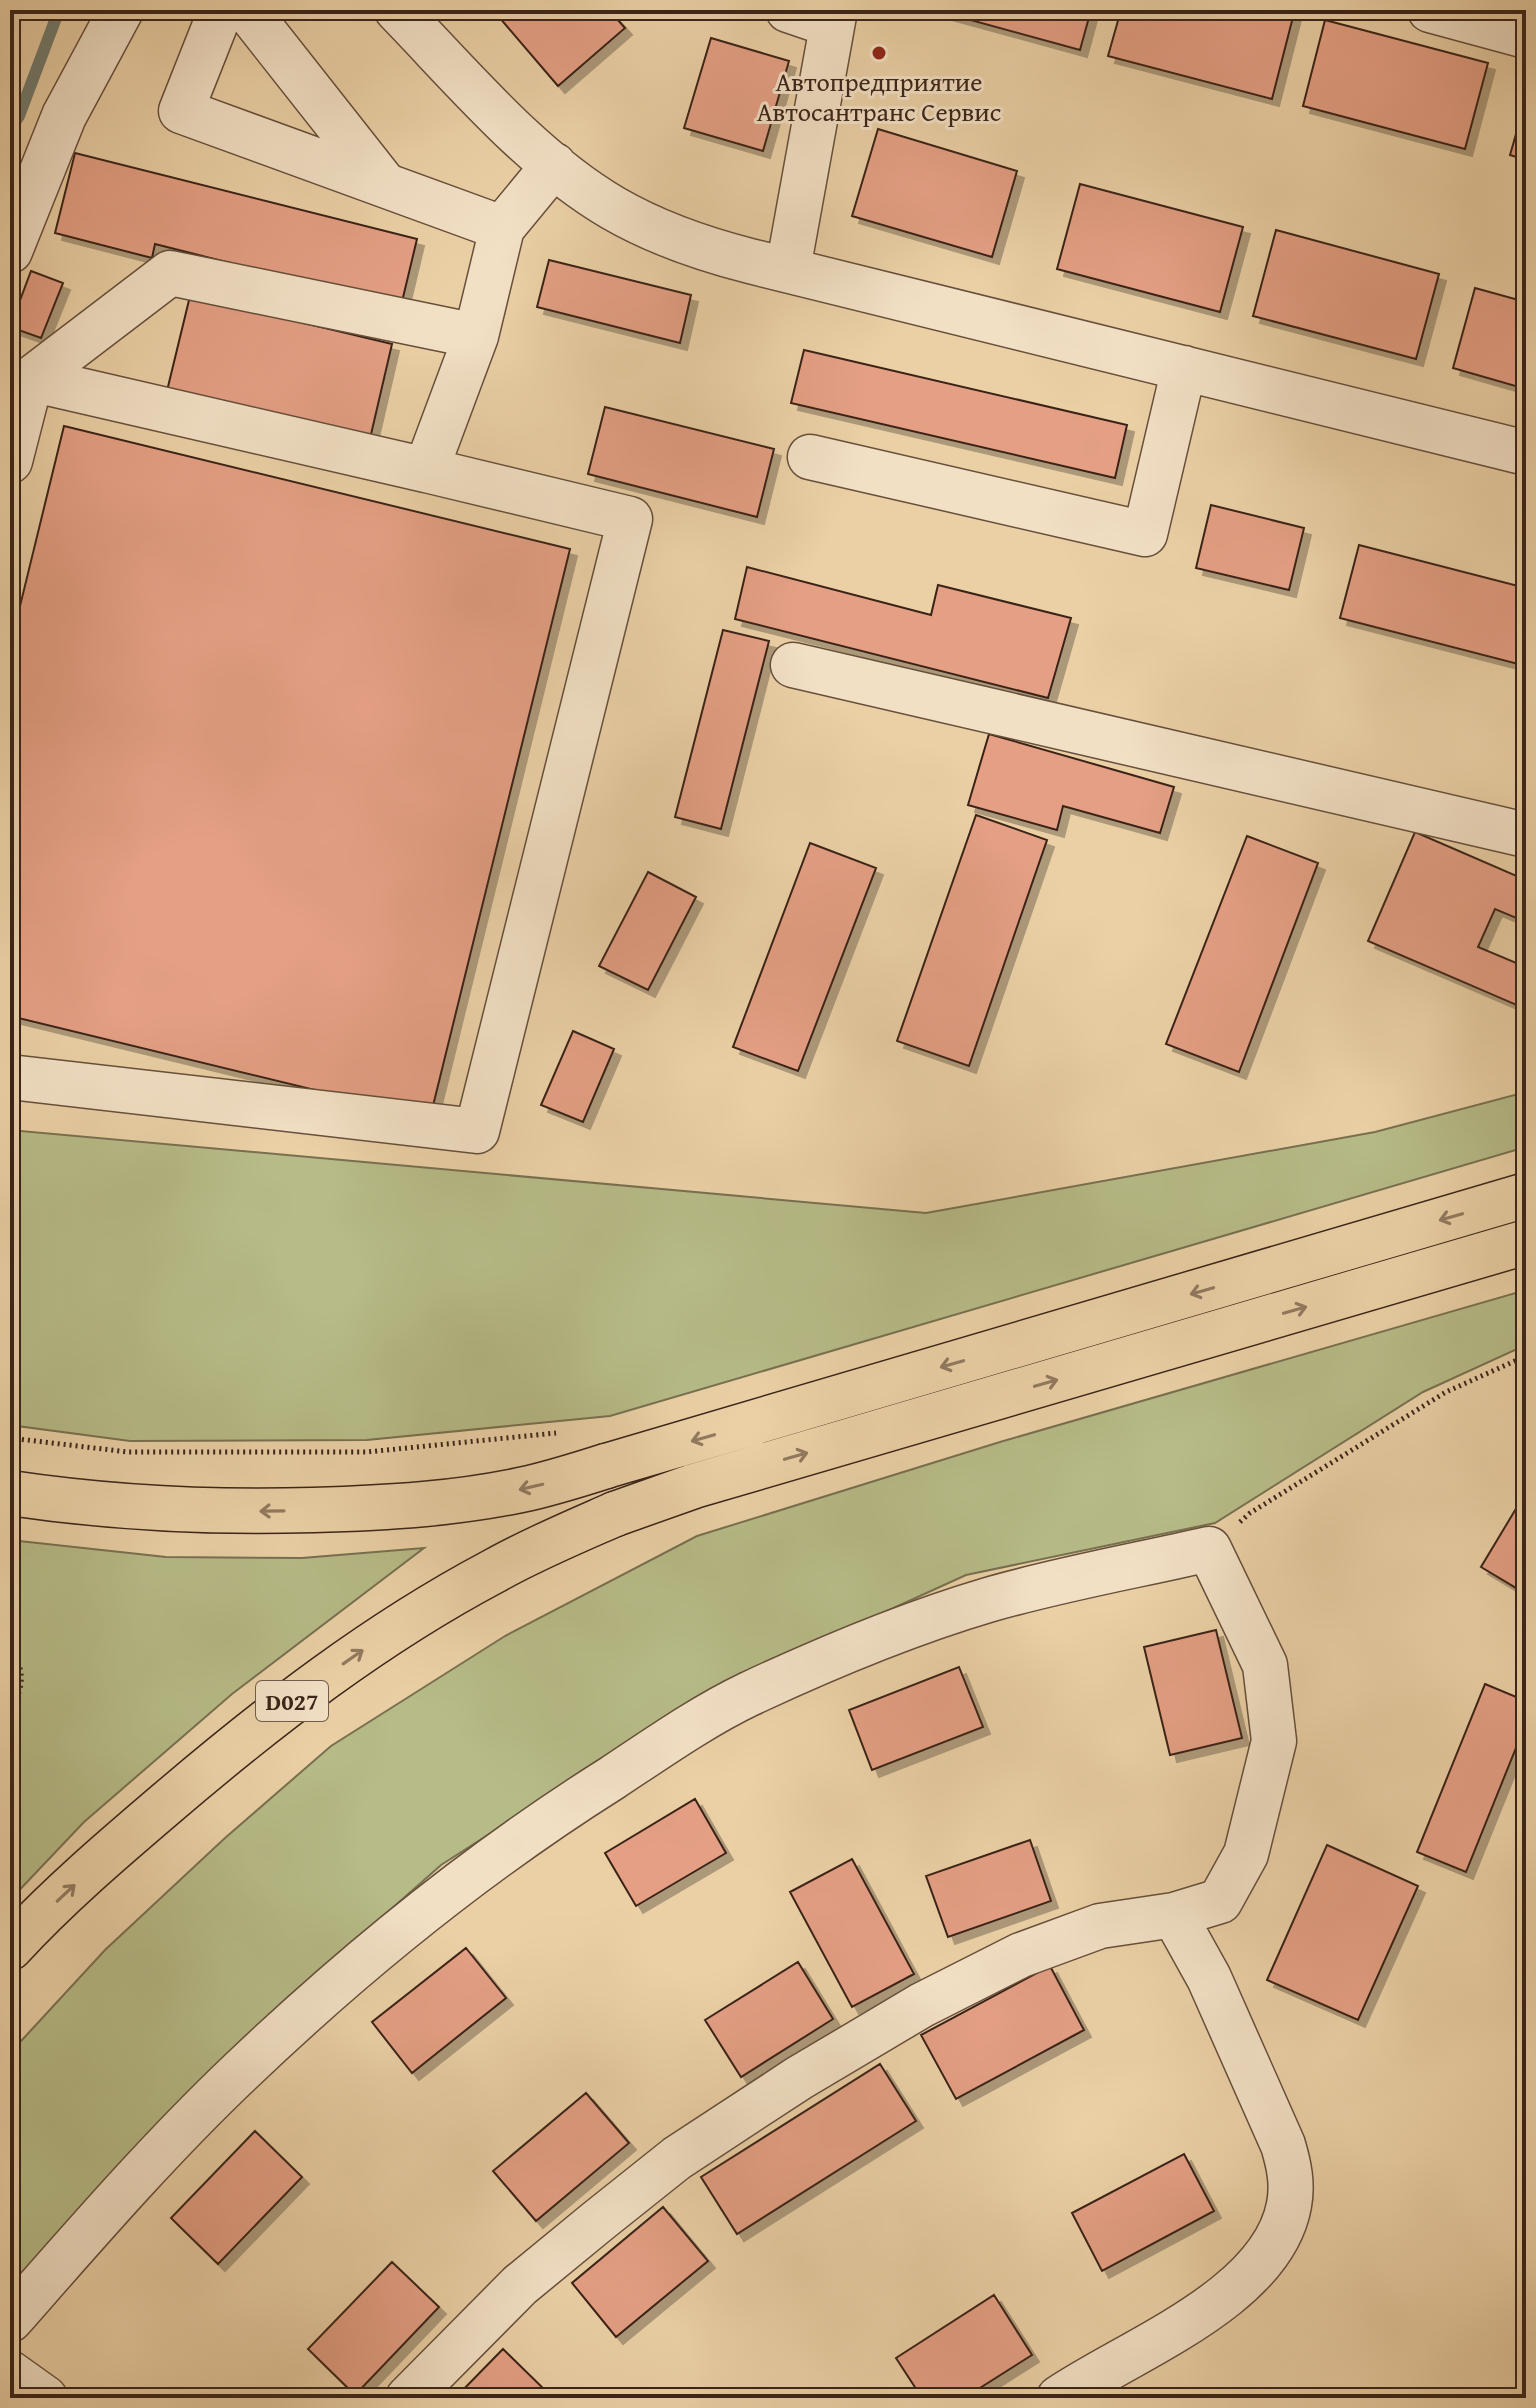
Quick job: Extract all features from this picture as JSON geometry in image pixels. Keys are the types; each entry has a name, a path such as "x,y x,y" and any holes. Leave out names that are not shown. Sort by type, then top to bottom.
{"main road":[{"path":"10,1493 126,1507 190,1510 363,1509 439,1503 530,1488 1526,1195"},
{"name":"D027","path":"10,1948 114,1848 295,1698 370,1645 450,1595 540,1547 615,1514 709,1481 1526,1242"}],"street":[{"path":"10,251 64,116 121,10"},
{"path":"221,10 181,111 502,228"},
{"path":"247,10 385,185"},
{"path":"397,10 505,121 554,165 611,207 661,232 721,253 1526,453"},
{"path":"788,10 833,18 788,269"},
{"path":"1430,10 1526,36"},
{"path":"426,470 476,336 502,228 554,165"},
{"path":"10,461 31,379 170,273 476,336"},
{"path":"810,457 1145,534 1184,368"},
{"path":"10,1077 477,1131 630,519 31,379"},
{"path":"793,665 1526,835"},
{"path":"10,2320 120,2195 227,2085 331,1989 455,1886 598,1786 746,1696 867,1643 988,1600 1209,1549 1265,1665 1274,1741 1246,1854 1220,1901 1174,1915 1100,1926 1021,1955 922,2005 799,2078 677,2158 598,2221 520,2285 408,2398"},
{"path":"1059,2398 1208,2310 1248,2278 1266,2259 1280,2234 1289,2208 1290,2170 1283,2145 1209,1978 1174,1915"},
{"path":"10,2373 45,2398"}],"path":[{"path":"1209,1549 1250,1513 1446,1392 1526,1356"},
{"path":"10,1438 128,1452 367,1452 566,1432"},
{"path":"10,1646 20,1663 23,1677 20,1691 10,1709"}],"green space":[{"path":"1526,1092 1526,1147 610,1416 367,1440 130,1441 10,1425 10,1130 926,1213 1375,1132"},
{"path":"1526,1290 1526,1345 1423,1392 1215,1523 966,1575 722,1686 441,1865 225,2056 10,2294 10,2053 105,1950 225,1838 331,1746 505,1636 697,1536 1000,1442"},
{"path":"10,1540 166,1557 302,1558 424,1548 232,1694 84,1822 10,1900"}],"building":[{"path":"493,10 609,10 625,28 558,86"},
{"path":"934,10 1091,10 1080,50"},
{"path":"1121,10 1282,10 1294,13 1272,99 1108,56"},
{"path":"1325,20 1488,63 1465,149 1303,106"},
{"path":"711,38 789,61 763,151 684,128"},
{"path":"1526,99 1526,160 1510,155"},
{"path":"878,129 1017,171 992,257 852,216"},
{"path":"75,153 417,239 401,306 155,244 152,258 55,233"},
{"path":"1080,184 1243,227 1220,312 1057,269"},
{"path":"1276,230 1439,274 1416,359 1253,316"},
{"path":"549,260 691,295 680,343 537,307"},
{"path":"31,271 63,283 41,338 10,327"},
{"path":"1475,288 1526,302 1526,389 1453,368"},
{"path":"190,296 392,344 369,443 166,395"},
{"path":"804,350 1127,425 1115,478 791,403"},
{"path":"605,407 774,449 757,517 588,474"},
{"path":"64,426 570,549 430,1118 10,1016 10,647"},
{"path":"1211,505 1304,528 1289,590 1196,568"},
{"path":"1359,545 1526,588 1526,666 1340,618"},
{"path":"747,567 931,615 938,585 1071,618 1048,698 735,619"},
{"path":"723,630 769,641 721,829 675,817"},
{"path":"989,734 1174,787 1160,833 1063,806 1057,830 968,805"},
{"path":"976,815 1047,840 969,1066 897,1041"},
{"path":"1415,832 1526,880 1526,922 1495,909 1478,947 1526,967 1526,1009 1368,941"},
{"path":"1247,836 1318,863 1239,1072 1166,1044"},
{"path":"810,843 876,868 798,1071 733,1047"},
{"path":"648,872 696,897 648,990 599,966"},
{"path":"573,1031 614,1049 583,1122 541,1105"},
{"path":"1526,1492 1526,1594 1481,1567"},
{"path":"1216,1630 1242,1738 1170,1755 1144,1647"},
{"path":"959,1667 983,1727 872,1770 849,1710"},
{"path":"1485,1684 1526,1701 1526,1723 1466,1872 1417,1852"},
{"path":"695,1799 726,1853 636,1906 605,1853"},
{"path":"1030,1840 1051,1901 948,1937 926,1876"},
{"path":"1327,1845 1418,1886 1358,2020 1267,1980"},
{"path":"852,1859 914,1974 852,2007 790,1892"},
{"path":"466,1948 506,1998 412,2073 372,2022"},
{"path":"798,1962 833,2019 741,2077 705,2020"},
{"path":"1050,1966 1084,2030 956,2099 921,2035"},
{"path":"880,2064 916,2121 737,2234 701,2177"},
{"path":"586,2093 629,2143 536,2221 493,2171"},
{"path":"255,2131 302,2177 218,2264 171,2218"},
{"path":"1184,2154 1214,2211 1102,2271 1072,2213"},
{"path":"663,2207 708,2261 616,2337 572,2283"},
{"path":"392,2262 439,2307 355,2395 308,2349"},
{"path":"994,2295 1032,2355 964,2398 922,2398 896,2358"},
{"path":"503,2349 551,2396 455,2398"}],"waterway":[{"path":"10,129 19,116 59,10"}],"place":[{"name":"Автопредприятие Автосантранс Сервис","path":"879,53"}]}
